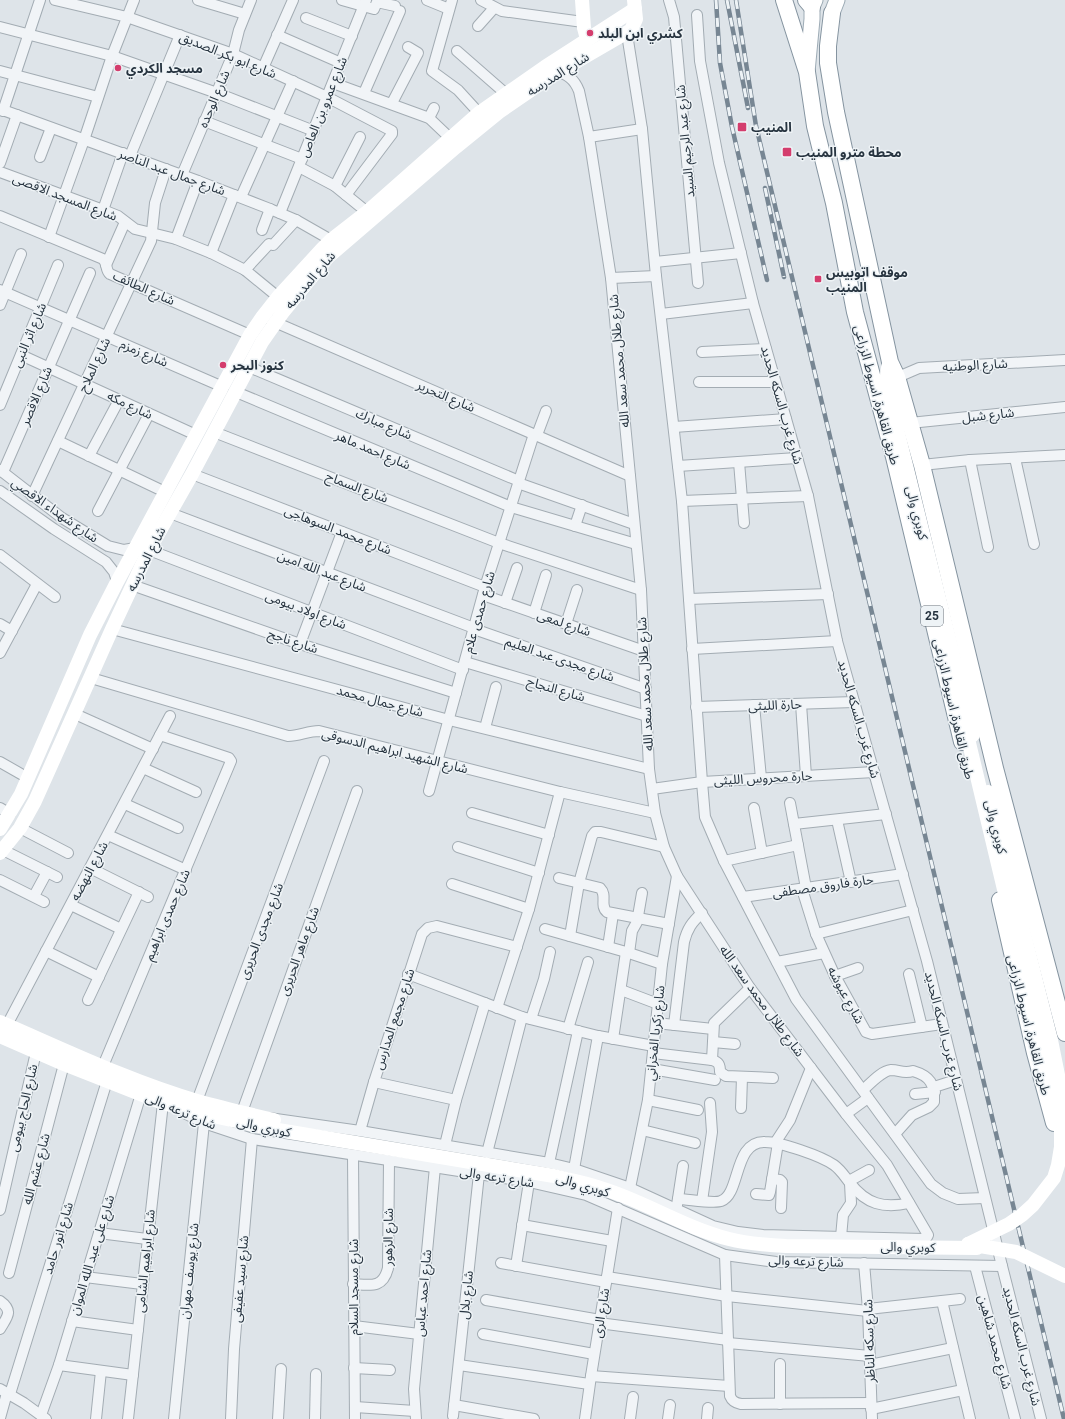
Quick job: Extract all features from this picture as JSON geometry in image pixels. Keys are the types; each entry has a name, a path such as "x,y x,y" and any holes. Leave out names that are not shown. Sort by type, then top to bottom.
{"highway":[{"name":"طريق القاهرة, اسيوط الزراعى","path":"784,0 807,72 816,126 836,210 855,312 894,457 1035,1053 1050,1112 1065,1158"},
{"name":"طريق القاهرة, اسيوط الزراعى","path":"835,7 828,46 828,63 836,112 890,362 892,378 910,423 922,465 995,768 1065,1033"}],"main road":[{"path":"582,0 583,22 587,39"},
{"path":"807,72 812,19 811,2"},
{"name":"شارع المدرسه","path":"2,851 20,828 35,801 132,585 149,550 214,432 250,335 269,319 320,265 334,244 367,212 479,112 505,94 551,69 627,34 634,25 636,19 635,5"},
{"name":"شارع المدرسه","path":"0,829 5,811 21,794 90,635 116,584 196,435 229,389 249,367 262,342 278,297 312,259 373,219 587,39 635,5"},
{"name":"كوبري والى","path":"892,378 891,405 1015,904 1051,1040 1065,1110"},
{"name":"كوبري والى","path":"942,656 952,678 964,722 1006,899 1043,1042 1061,1131 1061,1147 1054,1178 1033,1205 1009,1224 972,1246"},
{"path":"21,794 35,801"},
{"name":"شارع ترعه والى","path":"2,1028 197,1101 263,1118"},
{"name":"شارع ترعه والى","path":"2,1028 36,1052 163,1103"},
{"name":"كوبري والى","path":"163,1103 204,1114 278,1130 582,1182 608,1190 703,1232 730,1240 758,1245 786,1246 972,1246 1015,1257 1065,1282"},
{"name":"كوبري والى","path":"263,1118 351,1138 582,1181 609,1189 703,1230 730,1238 758,1243 786,1244 972,1246 1016,1252 1065,1276"},
{"name":"كوبري والى","path":"972,1246 1012,1230 1027,1221 1039,1210 1061,1181 1065,1169"}],"street":[{"path":"2,110 16,75 40,0"},
{"name":"شارع ابو بكر الصديق","path":"55,0 67,1 127,17 233,54 327,97 392,132 346,195"},
{"path":"49,237 112,56 134,0"},
{"path":"198,0 245,14"},
{"name":"شارع الوحده","path":"182,174 233,54 239,30 251,0"},
{"path":"263,68 293,0"},
{"path":"342,0 365,3 374,9 377,2 398,8 364,93"},
{"path":"427,0 451,5 432,71 458,90 479,112"},
{"path":"481,0 502,11 583,22"},
{"name":"شارع عبد الرحيم السيد","path":"669,0 674,16 698,283"},
{"name":"شارع عمرو بن العاص","path":"280,213 365,3"},
{"path":"478,26 494,8"},
{"name":"شارع غرب السكه الحديد","path":"697,15 700,61 719,163 753,303 808,496 837,641 927,961 1041,1419"},
{"path":"306,18 352,36"},
{"path":"0,27 112,56 217,93 314,131"},
{"path":"627,34 642,129 656,276 682,501 705,817 724,861 796,999 894,1134 931,1184 943,1193 958,1199 985,1198"},
{"path":"103,210 180,35"},
{"path":"277,36 341,63"},
{"path":"392,103 418,53 408,47"},
{"path":"457,51 505,94"},
{"name":"شارع طلال محمد سعد الله","path":"551,69 570,77 577,86 589,137 611,278 641,590 649,769 655,813 664,847 677,876 750,988 846,1114 887,1165 928,1235 924,1239"},
{"path":"0,71 98,97"},
{"path":"211,253 265,144 293,81"},
{"path":"333,83 392,103 429,118 450,138"},
{"path":"342,105 350,89"},
{"path":"429,118 434,108"},
{"name":"شارع جمال عبد الناصر","path":"2,110 182,174 238,196 296,220 334,244"},
{"path":"0,163 17,115"},
{"path":"204,121 265,144 301,163 335,186 367,212"},
{"path":"40,157 51,128"},
{"path":"589,137 642,129"},
{"path":"335,186 360,138"},
{"name":"شارع الملاح","path":"32,496 151,241 155,203 166,169"},
{"name":"شارع المسجد الاقصى","path":"0,172 118,216 135,229 153,232 176,239 211,253 245,270 278,297"},
{"path":"176,239 198,181"},
{"path":"262,230 270,209"},
{"name":"شارع الطائف","path":"0,216 103,259 107,271 110,274 250,335"},
{"path":"245,270 270,244 273,246 296,220"},
{"path":"106,265 125,222"},
{"path":"655,262 741,253"},
{"path":"0,305 3,291 21,254"},
{"name":"شارع اثر النبى","path":"0,405 58,265"},
{"name":"شارع الاقصر","path":"2,471 90,273"},
{"path":"611,278 656,276"},
{"name":"شارع زمزم","path":"3,291 229,389"},
{"path":"661,314 753,303"},
{"name":"شارع التحرير","path":"269,319 630,476"},
{"path":"702,352 766,349"},
{"name":"شارع مكه","path":"21,355 196,435"},
{"name":"شارع الوطنيه","path":"892,378 919,368 1065,360"},
{"name":"شارع مبارك","path":"249,367 519,482 634,524"},
{"path":"699,382 775,382"},
{"name":"شارع احمد ماهر","path":"229,389 511,507 636,544"},
{"path":"89,456 119,400"},
{"name":"شارع شبل","path":"910,423 1065,406"},
{"name":"شارع حمدى علام","path":"430,791 484,591 535,435 546,411"},
{"path":"98,511 149,414"},
{"path":"674,427 786,419"},
{"name":"شارع السماح","path":"214,432 499,543 641,590"},
{"path":"58,441 165,492"},
{"path":"678,466 797,458"},
{"path":"1015,458 1034,544"},
{"path":"922,465 970,460 1064,458"},
{"path":"970,460 988,547"},
{"path":"739,462 744,523"},
{"name":"شارع شهداء الاقصي","path":"2,471 62,518 108,546 119,550 135,548"},
{"name":"شارع محمد السوهاجى","path":"192,474 342,532 484,591"},
{"name":"شارع شهداء الاقصي","path":"0,491 54,529 106,562 114,572 116,584"},
{"path":"682,501 808,496"},
{"path":"575,526 582,505"},
{"name":"شارع عبد الله امين","path":"170,513 474,629"},
{"path":"300,644 342,532"},
{"name":"شارع اولاد بيومى","path":"149,550 312,612 464,666"},
{"path":"1,559 55,597"},
{"path":"505,603 517,568"},
{"path":"534,613 546,575"},
{"path":"0,653 37,584"},
{"name":"شارع ناجح","path":"132,585 300,644 456,693"},
{"path":"566,624 577,590"},
{"name":"شارع لمعى","path":"484,591 505,603 644,651"},
{"path":"688,599 828,594"},
{"path":"0,624 12,631"},
{"name":"شارع جمال محمد","path":"112,629 449,720 649,769"},
{"name":"شارع مجدى عبد العليم","path":"474,629 646,688"},
{"path":"692,649 837,641"},
{"name":"شارع النجاح","path":"464,666 647,716"},
{"name":"شارع الشهيد ابراهيم الدسوقى","path":"91,678 288,736 319,731 560,792 655,813"},
{"path":"485,728 496,688"},
{"name":"حارة الليثى","path":"696,707 854,702"},
{"path":"801,704 806,776"},
{"path":"754,705 761,778"},
{"path":"75,714 153,749"},
{"name":"شارع النهضه","path":"2,1028 46,951 144,768 170,716"},
{"name":"شارع حمدى ابراهيم","path":"103,1066 231,764 230,758 160,735"},
{"name":"شارع مجدى الحريرى","path":"197,1101 324,761"},
{"path":"0,762 28,778"},
{"path":"144,768 196,792"},
{"name":"حارة محروس الليثى","path":"652,789 702,782 874,772"},
{"name":"شارع ماهر الحريرى","path":"242,1112 357,791"},
{"path":"497,1008 529,909 560,792"},
{"name":"شارع عيوشه","path":"790,803 804,889 816,934 835,976 866,1032 875,1039 922,1027 942,1024"},
{"path":"124,804 178,828"},
{"path":"754,808 762,853"},
{"path":"472,813 549,835"},
{"path":"794,824 886,814"},
{"path":"837,820 851,882"},
{"path":"20,828 68,853"},
{"path":"570,936 579,883 592,836 595,832 601,832 664,847"},
{"path":"108,835 186,870"},
{"path":"724,861 798,845"},
{"path":"458,847 539,873"},
{"path":"2,851 57,877"},
{"path":"88,1000 121,929 143,894 90,868"},
{"path":"34,896 47,872"},
{"name":"حارة فاروق مصطفى","path":"744,897 903,874"},
{"name":"شارع زكريا الفخراني","path":"630,1188 648,1100 662,964 677,876"},
{"path":"559,878 600,888 604,895 604,910 607,912 669,924"},
{"path":"0,880 44,902"},
{"path":"452,884 529,909"},
{"path":"613,1039 632,930 636,925 638,918 642,893"},
{"path":"70,905 121,929"},
{"path":"816,934 912,910"},
{"path":"674,1025 684,942 687,931 692,922 702,913"},
{"path":"608,946 613,914"},
{"name":"شارع مجمع المدارس","path":"360,1131 374,1082 422,934 428,928 437,926 517,947"},
{"path":"545,929 608,946 662,964"},
{"path":"46,951 99,977"},
{"path":"488,1153 527,1018 544,978 550,952"},
{"name":"شارع عيوشه","path":"777,962 824,953"},
{"path":"549,1163 573,1030 588,962"},
{"path":"835,976 858,968"},
{"path":"408,974 527,1018 654,1050 712,1060 717,1062 720,1066 720,1072 722,1075 773,1078"},
{"path":"909,974 922,1027"},
{"path":"712,1060 714,1023 750,988"},
{"path":"621,990 658,1004"},
{"path":"445,1146 456,1100 485,1003"},
{"path":"656,1023 713,1029"},
{"path":"574,1169 598,1036"},
{"path":"713,1042 735,1044"},
{"name":"شارع الحاج بيومى","path":"0,1210 36,1052"},
{"name":"شارع عشم الله","path":"9,1274 64,1064"},
{"path":"756,1194 769,1195 777,1143 790,1120 811,1068"},
{"path":"652,1069 715,1080"},
{"path":"846,1114 886,1071 893,1070 904,1073 913,1071 918,1072 928,1078 934,1089 934,1102 929,1107 912,1115 894,1134"},
{"path":"741,1108 742,1077"},
{"path":"915,1094 934,1089 956,1080"},
{"name":"شارع انور حامد","path":"0,1418 6,1392 107,1081"},
{"path":"374,1082 456,1100"},
{"name":"شارع على عبد الله الموان","path":"44,1417 58,1365 141,1094"},
{"path":"648,1100 698,1110"},
{"name":"شارع ترعه والى","path":"163,1103 204,1123 252,1139 529,1182 586,1194 725,1255 776,1262 1002,1266"},
{"name":"شارع ابراهيم الشامى","path":"128,1419 163,1103"},
{"path":"702,1201 712,1132 710,1103"},
{"name":"شارع ترعه والى","path":"263,1118 360,1131 549,1163 574,1169 630,1188 713,1226 738,1232 763,1235 924,1239"},
{"name":"شارع يوسف مهران","path":"174,1419 204,1123"},
{"path":"642,1130 695,1143"},
{"name":"شارع سيد عفيفى","path":"230,1419 234,1341 252,1139"},
{"path":"678,1199 720,1202 726,1199 745,1152 750,1146 757,1142 777,1143 824,1159 834,1165 858,1193 870,1201 883,1205 896,1206 909,1203"},
{"name":"شارع مسجد السلام","path":"353,1155 355,1419"},
{"name":"شارع الزهور","path":"353,1284 374,1286 381,1282 386,1276 388,1268 389,1161"},
{"path":"676,1210 683,1166"},
{"name":"شارع احمد عباس","path":"416,1415 414,1389 435,1167"},
{"path":"849,1182 869,1170"},
{"name":"شارع بلال","path":"453,1416 479,1174"},
{"path":"772,1179 780,1180 782,1182 781,1208"},
{"path":"516,1266 529,1182"},
{"path":"841,1237 843,1215 851,1203 849,1182"},
{"name":"شارع الرى","path":"585,1419 618,1208"},
{"path":"522,1225 612,1241"},
{"path":"99,1233 147,1239"},
{"path":"725,1255 730,1396 736,1403 780,1404 872,1410 963,1390"},
{"path":"501,1263 727,1296 868,1310 960,1299"},
{"name":"شارع سكه الناظر","path":"864,1263 868,1310 872,1410"},
{"name":"شارع محمد شاهين","path":"975,1266 1016,1419"},
{"path":"85,1277 142,1284"},
{"path":"486,1300 599,1322 728,1342 870,1361 953,1348"},
{"path":"0,1301 7,1306 9,1311 8,1316 0,1329"},
{"path":"942,1301 970,1419"},
{"path":"72,1321 138,1330"},
{"path":"354,1326 420,1334"},
{"path":"483,1334 594,1354"},
{"path":"780,1364 780,1404"},
{"path":"58,1365 133,1375"},
{"path":"459,1365 590,1380 730,1389"},
{"path":"354,1368 390,1370"},
{"path":"278,1419 281,1369"},
{"path":"96,1419 101,1371"},
{"path":"316,1374 316,1419"},
{"path":"6,1392 44,1417"},
{"path":"630,1419 633,1397"},
{"path":"454,1405 534,1419"},
{"path":"668,1419 670,1405"},
{"path":"355,1407 416,1415"},
{"path":"707,1419 708,1408"},
{"path":"230,1419 235,1419"}],"railway":[{"path":"716,0 720,63 732,127 767,280"},
{"path":"727,0 748,108"},
{"path":"736,0 756,126 1064,1419"},
{"path":"765,188 784,277"}],"place":[{"name":"كشري ابن البلد","path":"590,33"},
{"name":"مسجد الكردي","path":"118,68"},
{"name":"المنيب","path":"742,127"},
{"name":"محطة مترو المنيب","path":"787,152"},
{"name":"موقف اتوبيس المنيب","path":"818,279"},
{"name":"كنوز البحر","path":"223,365"}]}
